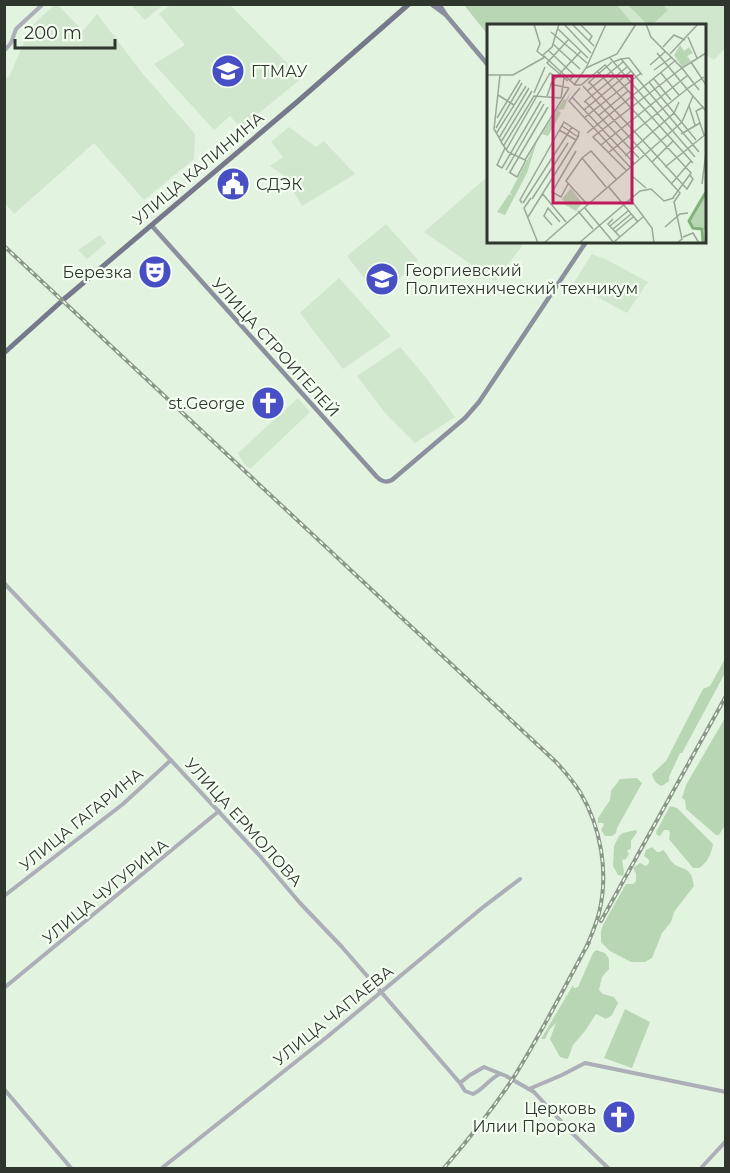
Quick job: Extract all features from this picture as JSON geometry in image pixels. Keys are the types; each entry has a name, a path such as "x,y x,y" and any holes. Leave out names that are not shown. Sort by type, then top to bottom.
{"main road":[{"name":"УЛИЦА КАЛИНИНА","path":"4,353 409,4"},
{"path":"431,4 446,15"},
{"path":"440,4 446,15 487,63"},
{"name":"УЛИЦА СТРОИТЕЛЕЙ","path":"152,226 377,477 384,482 388,482 400,473 465,418 479,402 585,243"}],"street":[{"path":"4,51 11,43 16,29 43,4"},
{"name":"УЛИЦА ЕРМОЛОВА","path":"4,583 219,811 342,947 460,1083"},
{"name":"УЛИЦА ГАГАРИНА","path":"4,896 123,804 171,760"},
{"name":"УЛИЦА ЧУГУРИНА","path":"4,988 219,811"},
{"name":"УЛИЦА ЧАПАЕВА","path":"162,1168 520,879"},
{"path":"529,1089 585,1063 726,1092"},
{"path":"500,1074 473,1094 467,1092 460,1083 484,1067 500,1074 529,1089 608,1168"},
{"path":"4,1089 71,1168"},
{"path":"701,1168 726,1141"}],"shaded area":[{"path":"54,5 58,5 83,31 97,14 143,74 195,134 194,159 144,200 94,143 14,214 5,203 5,80 10,75 30,28"},
{"path":"131,5 163,5 145,20"},
{"name":"ГТМАУ","path":"170,5 230,5 302,78 241,128 230,116 214,130 154,64 185,45 159,14"},
{"path":"464,5 617,5 633,24 487,24 487,34"},
{"path":"617,5 725,5 725,48 714,60 706,55 706,24 633,24"},
{"path":"628,5 663,5 668,10 653,24 647,24"},
{"path":"289,127 316,147 324,141 355,174 302,206 284,176 270,166 283,157 271,142"},
{"path":"487,177 487,243 524,243 495,281 424,232"},
{"name":"Георгиевский Политехнический техникум","path":"386,224 418,260 380,298 347,256"},
{"path":"100,235 106,243 87,259 78,250"},
{"path":"592,254 648,282 627,313 573,284"},
{"path":"339,278 391,336 343,369 300,313"},
{"path":"400,347 455,417 415,443 386,414 357,376"},
{"path":"298,398 310,412 250,469 238,453"},
{"path":"725,659 725,673 680,753 669,781 660,785 655,782 652,774 666,761 703,689 710,686"},
{"path":"725,718 725,825 719,835 716,835 686,809 685,800 682,798 686,785"},
{"path":"637,778 642,783 616,833 612,836 605,836 601,830 604,825 598,823 598,818 610,800 611,791 620,779"},
{"path":"670,806 677,808 713,844 709,858 699,868 693,868 669,839 668,830 664,830 660,836 657,835 656,832"},
{"path":"636,830 631,841 631,848 627,851 629,854 626,859 622,860 623,876 618,875 613,866 614,846 623,833"},
{"path":"652,847 657,852 663,850 675,865 688,871 694,886 674,912 652,958 645,962 631,962 610,951 601,942 601,931 626,884 633,884 636,881 633,868 640,863 646,866 649,863 644,856 646,850"},
{"path":"596,950 605,953 609,959 609,969 602,977 599,990 603,994 614,997 618,1003 612,1015 606,1019 596,1014 573,1045 567,1059 560,1057 550,1039 556,1023 545,1039 541,1039 573,985 574,988 578,987"},
{"path":"625,1009 650,1022 632,1068 604,1058"}],"railway":[{"path":"4,246 557,763 569,777 580,792 593,820 603,866 599,913 586,948"},
{"path":"601,921 726,696"},
{"path":"444,1168 512,1080 589,942"}],"place":[{"name":"ГТМАУ","path":"228,71"},
{"name":"СДЭК","path":"233,184"},
{"name":"Березка","path":"155,272"},
{"name":"Георгиевский Политехнический техникум","path":"382,279"},
{"name":"st.George","path":"268,403"},
{"name":"Церковь Илии Пророка","path":"619,1117"}]}
